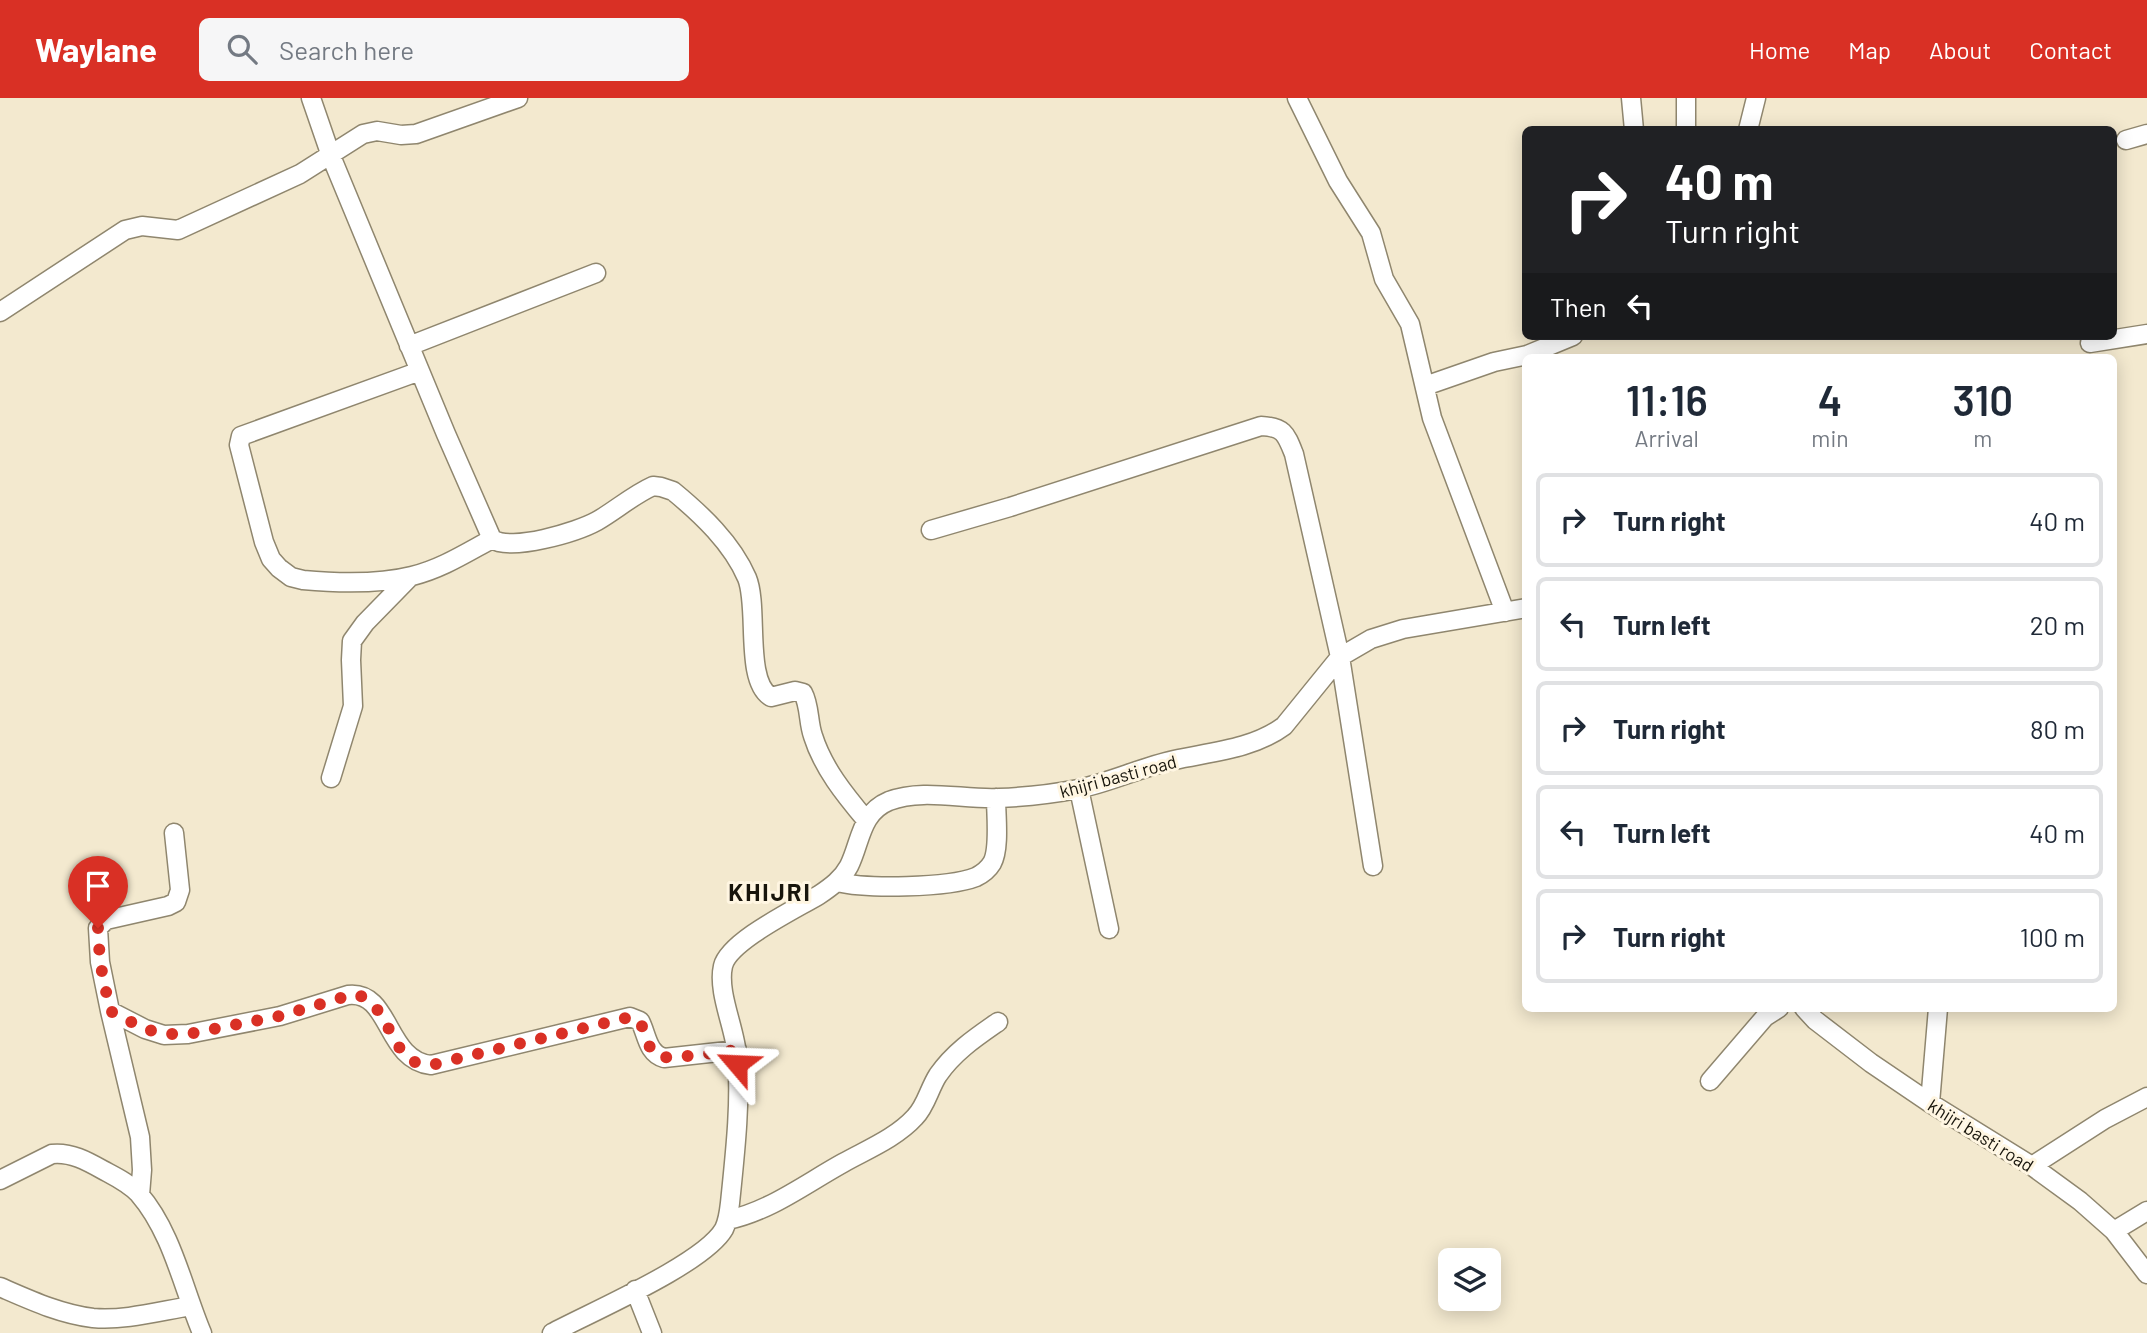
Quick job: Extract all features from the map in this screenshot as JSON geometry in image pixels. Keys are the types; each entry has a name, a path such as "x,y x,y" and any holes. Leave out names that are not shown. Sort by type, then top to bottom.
{"street":[{"path":"311,98 331,156 492,539 498,544 514,545 559,535 584,527 653,486 673,491 731,548 748,580 754,610 755,666 765,693 771,697 795,691 803,693 807,701 811,731 819,751 842,790 866,820 848,868 837,882 764,927 726,958 722,971 737,1050 737,1096 728,1220 716,1240 670,1272 552,1333"},
{"path":"0,312 125,230 142,226 178,230 271,188 370,132 416,134 518,98"},
{"path":"1297,98 1338,181 1371,233 1384,279 1410,324 1432,418 1505,612"},
{"path":"1631,98 1634,126"},
{"path":"1686,98 1686,126"},
{"path":"1749,126 1756,98"},
{"path":"2126,140 2147,134"},
{"path":"409,346 596,272"},
{"path":"2117,339 2147,334"},
{"path":"1529,354 1563,340"},
{"path":"2090,343 2109,340"},
{"path":"1425,386 1494,362 1522,356"},
{"path":"420,371 241,436 239,440 264,542 271,559 291,577 318,581 388,580 410,577 448,563 492,539"},
{"path":"931,530 1261,426 1275,427 1287,436 1294,454 1340,657 1373,866"},
{"path":"331,778 353,706 352,641 365,623 410,577"},
{"name":"khijri basti road","path":"866,820 882,805 909,797 996,798 1079,789 1172,761 1252,743 1275,732 1294,715 1340,657 1371,639 1403,629 1522,609"},
{"path":"1079,789 1109,929"},
{"path":"837,882 867,887 934,884 977,876 990,866 995,853 996,798"},
{"path":"140,1195 140,1137 100,962 98,928 106,920 168,906 178,899 180,890 174,833"},
{"path":"110,1011 155,1032 188,1034 280,1016 348,995 359,995 379,1010 394,1037 411,1059 431,1065 630,1017 640,1021 651,1050 657,1056 671,1058 737,1050"},
{"path":"1710,1081 1765,1017 1773,1012"},
{"name":"khijri basti road","path":"1808,1012 1833,1035 1930,1103 2032,1166 2080,1201 2114,1231 2147,1274"},
{"path":"1930,1103 1938,1012"},
{"path":"728,1220 752,1213 784,1197 911,1122 925,1103 939,1074 958,1052 998,1023"},
{"path":"2032,1166 2105,1119 2147,1097"},
{"path":"0,1180 52,1154 69,1154 128,1184 140,1195 166,1240 202,1333"},
{"path":"2114,1231 2147,1211"},
{"path":"0,1287 64,1312 96,1318 124,1317 191,1306"},
{"path":"635,1290 652,1333"}],"district":[{"name":"KHIJRI","path":"770,891"}],"route":[{"path":"98,928 100,962 110,1011 145,1029 164,1034 188,1034 280,1016 354,994 364,997 379,1010 403,1051 421,1064 431,1065 630,1017 640,1021 651,1050 657,1056 671,1058 737,1050 737,1064"}]}
